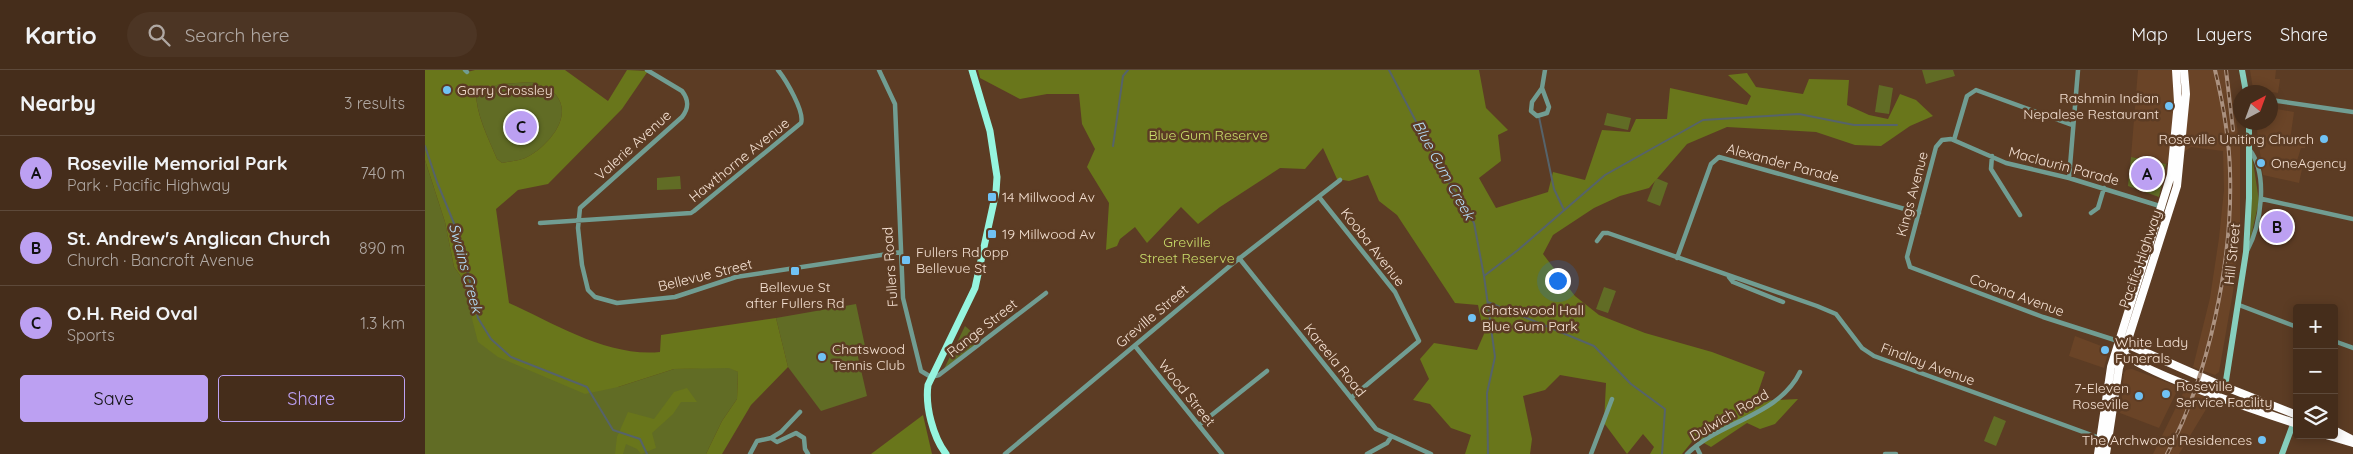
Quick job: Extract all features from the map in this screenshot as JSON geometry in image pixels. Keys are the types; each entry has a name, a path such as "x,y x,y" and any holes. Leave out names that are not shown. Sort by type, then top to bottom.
{"highway":[{"name":"Pacific Highway","path":"2167,208 2178,102 2176,70"},
{"name":"Pacific Highway","path":"2106,454 2104,440 2110,371 2122,342 2181,163 2186,94 2184,70"},
{"path":"2293,419 2122,342 2123,353 2184,383 2293,419"},
{"name":"Pacific Highway","path":"2098,454 2104,440 2123,353"},
{"path":"2338,433 2353,442"},
{"path":"2338,438 2353,442"}],"main road":[{"path":"946,454 936,435 927,392 931,377 975,288 997,187 990,131 972,70"}],"street":[{"name":"Valerie Avenue","path":"578,220 579,212 584,203 619,176 641,152 682,117 687,110 687,100 682,92 647,70"},
{"name":"Hawthorne Avenue","path":"540,223 691,213 801,123 803,118 799,107 778,70"},
{"name":"Fullers Road","path":"879,70 895,104 903,298 919,366 921,371 931,377"},
{"path":"1542,88 1549,107 1547,113 1537,116 1531,110 1532,102 1542,88 1545,70"},
{"path":"2069,178 2078,70"},
{"path":"2242,70 2245,85"},
{"path":"1954,140 1967,96 1976,90 2072,125"},
{"path":"2278,101 2353,112"},
{"name":"Hill Street","path":"2225,387 2246,252 2249,198 2249,130"},
{"name":"Kings Avenue","path":"1910,267 1907,257 1938,144 1945,138 1954,140"},
{"name":"Maclaurin Parade","path":"1954,140 2006,163 2105,188 2167,208"},
{"path":"2246,252 2252,242 2262,199 2254,155 2249,149"},
{"path":"1993,156 1991,169 2020,215"},
{"name":"Alexander Parade","path":"1677,258 1711,164 1719,157 1919,213"},
{"name":"Greville Street","path":"1005,454 1239,258 1340,180"},
{"path":"2091,213 2099,208 2105,188"},
{"name":"Kooba Avenue","path":"1319,197 1395,292 1419,342 1351,398"},
{"path":"2262,199 2353,219"},
{"name":"Bellevue Street","path":"578,220 582,265 588,290 595,297 617,303 675,297 736,277 901,252"},
{"name":"Findlay Avenue","path":"1597,241 1603,233 1608,233 1729,277 1736,276 1836,314 1862,348 1874,356 2104,440"},
{"name":"Kareela Road","path":"1239,258 1376,429 1431,454"},
{"name":"Corona Avenue","path":"1910,267 2043,317 2122,342"},
{"name":"Findlay Avenue","path":"1729,277 1733,282 1783,302"},
{"name":"Range Street","path":"931,377 939,375 1046,293"},
{"path":"2239,305 2293,325"},
{"path":"2338,342 2353,348"},
{"name":"Wood Street","path":"1135,346 1222,454"},
{"path":"1199,425 1267,370"},
{"name":"Dulwich Road","path":"1687,454 1695,446 1776,401 1794,384 1800,372"},
{"path":"1591,454 1612,399"},
{"path":"750,454 757,441 771,438 781,432 801,412"},
{"path":"2282,454 2293,427"},
{"path":"771,438 777,442 790,434 800,434 808,454"},
{"path":"1367,454 1387,443 1391,437"},
{"path":"1695,446 1700,454"},
{"path":"1885,454 1896,454"}],"shaded area":[{"path":"2138,70 2228,70 2233,102 2233,130 2237,130 2240,146 2240,231 2233,292 2219,372 2215,375 2193,367 2210,298 2219,238 2224,190 2223,151 2191,147 2166,164 2131,157"},
{"path":"2250,70 2276,70 2275,79 2280,79 2278,93 2278,85 2252,85"},
{"path":"2278,109 2294,112 2290,140 2306,142 2305,148 2301,148 2295,167 2302,169 2299,183 2263,175 2257,130 2278,130"},
{"path":"2075,336 2109,349 2104,368 2069,356"},
{"name":"7-Eleven Roseville","path":"2132,369 2179,387 2159,428 2120,413 2124,373 2126,370"},
{"path":"2185,389 2204,396 2208,406 2179,454 2153,454"}],"green space":[{"path":"425,70 465,70 467,72 475,70 565,70 608,101 627,70 648,71 622,109 548,184 518,190 496,209 509,303 582,337 601,344 640,352 660,352 661,335 776,318 788,367 751,405 722,454 706,454 722,421 737,399 738,372 729,368 674,369 618,387 585,394 498,357 478,342 472,319 473,293 454,267 445,222 425,160","holes":["532,82 556,95 561,104 560,121 550,138 536,151 523,159 502,163 497,159 483,126 476,92 500,84"]},
{"name":"Blue Gum Reserve","path":"978,70 1479,70 1486,108 1508,130 1498,135 1501,161 1479,178 1496,208 1548,192 1553,172 1585,180 1602,130 1630,132 1636,119 1667,119 1670,88 1747,105 1751,96 1728,75 1747,73 1756,87 1803,94 1809,79 1849,80 1847,105 1869,115 1888,119 1900,94 1916,100 1933,116 1910,126 1881,146 1855,145 1816,132 1727,127 1687,144 1649,188 1620,196 1594,208 1553,235 1543,254 1575,296 1599,315 1645,333 1712,352 1765,372 1755,401 1798,399 1775,424 1760,429 1747,423 1711,447 1695,438 1682,454 1650,454 1654,447 1643,434 1627,454 1604,423 1606,383 1560,375 1545,390 1523,396 1532,439 1530,454 1465,454 1471,435 1451,428 1430,404 1413,400 1429,379 1420,359 1434,343 1477,350 1484,334 1478,305 1455,303 1397,215 1379,201 1368,175 1349,181 1337,179 1323,148 1305,169 1280,168 1220,207 1198,224 1181,207 1147,243 1135,227 1120,239 1117,246 1106,250 1109,203 1087,167 1095,149 1082,124 1079,94 1047,94 1020,99 980,78"},
{"path":"1922,70 1953,70 1955,76 1926,84"},
{"path":"532,82 556,95 561,104 560,121 550,138 536,151 523,159 502,163 497,159 483,126 478,109 476,91 500,84"},
{"path":"1879,85 1893,88 1889,114 1875,112"},
{"path":"1607,113 1631,118 1628,130 1604,125"},
{"path":"2252,155 2259,201 2250,241"},
{"path":"2131,157 2166,164 2159,197 2128,186"},
{"path":"425,160 445,222 454,267 473,293 472,319 618,387 674,369 729,367 738,372 737,399 722,421 706,454 425,454"},
{"path":"680,176 681,189 657,190 657,178"},
{"path":"1656,178 1668,183 1660,206 1647,201"},
{"path":"1604,287 1616,291 1608,313 1596,309"},
{"name":"Chatswood Tennis Club","path":"856,304 865,346 856,348 867,396 821,411 788,367 776,318"},
{"path":"965,326 981,340 944,369"},
{"path":"687,388 697,402 681,402 673,414 652,433 656,448 641,454 637,449 626,444 623,454 615,454 617,437 628,412 654,419 674,392"},
{"path":"923,415 932,454 871,454"},
{"path":"1994,416 2006,421 1996,446 1984,441"}],"waterway":[{"path":"1113,146 1123,76 1128,70"},
{"name":"Blue Gum Creek","path":"1389,70 1443,173 1474,223 1484,276 1495,357 1487,393 1488,454"},
{"path":"1484,276 1518,250 1605,175 1703,120 1799,114 1854,125 1897,125"},
{"path":"1539,117 1554,189 1564,210"},
{"name":"Swains Creek","path":"425,146 437,182 460,238 478,318 491,339 511,357 587,387 613,430 640,439 647,454"},
{"path":"1488,302 1594,346 1631,384 1665,409 1662,454"}],"railway":[{"path":"2167,454 2182,423 2206,354 2215,317 2227,242 2230,171 2225,120 2215,70"},
{"path":"2226,70 2233,130"}],"place":[{"name":"Garry Crossley","path":"447,90"},
{"name":"Rashmin Indian Nepalese Restaurant","path":"2169,106"},
{"name":"O.H. Reid Oval","path":"521,127"},
{"name":"Roseville Uniting Church","path":"2324,139"},
{"name":"OneAgency","path":"2261,163"},
{"name":"Roseville Memorial Park","path":"2147,174"},
{"name":"14 Millwood Av","path":"992,197"},
{"name":"St. Andrew's Anglican Church","path":"2277,227"},
{"name":"19 Millwood Av","path":"992,234"},
{"name":"Fullers Rd opp Bellevue St","path":"906,260"},
{"name":"Bellevue St after Fullers Rd","path":"795,271"},
{"name":"Chatswood Hall Blue Gum Park","path":"1472,318"},
{"name":"White Lady Funerals","path":"2105,350"},
{"name":"Chatswood Tennis Club","path":"822,357"},
{"name":"Roseville Service Facility","path":"2166,394"},
{"name":"7-Eleven Roseville","path":"2139,396"},
{"name":"The Archwood Residences","path":"2262,440"}],"park label":[{"name":"Greville Street Reserve","path":"1187,250"}]}
